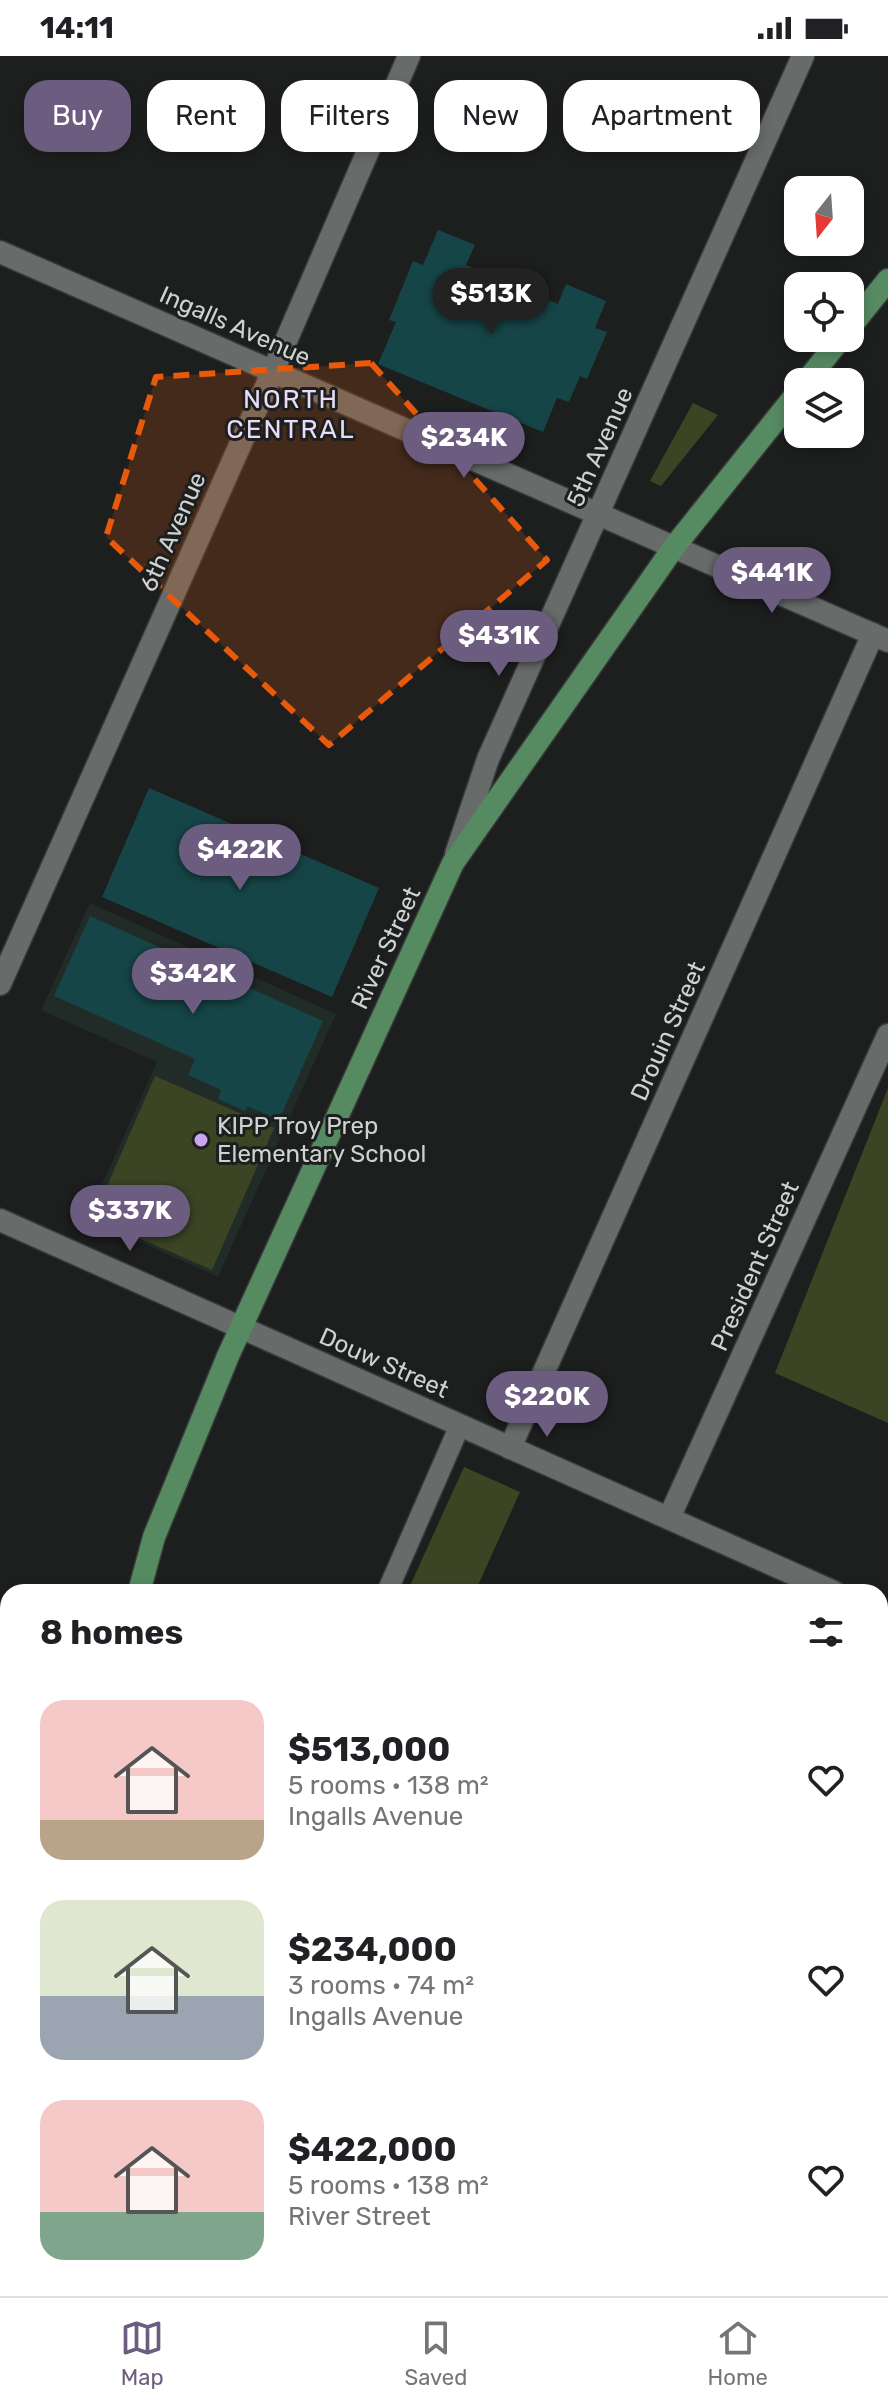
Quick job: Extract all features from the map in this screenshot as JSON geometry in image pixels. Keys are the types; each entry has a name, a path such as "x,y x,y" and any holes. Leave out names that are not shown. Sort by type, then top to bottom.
{"main road":[{"path":"864,310 888,280"},
{"path":"817,368 830,352"},
{"name":"River Street","path":"141,1584 154,1537 241,1328 453,863 674,547 784,410"}],"street":[{"name":"6th Avenue","path":"0,984 273,371 409,56"},
{"name":"5th Avenue","path":"453,863 488,759 803,56"},
{"name":"Ingalls Avenue","path":"0,252 881,638"},
{"name":"Drouin Street","path":"510,1448 881,638"},
{"name":"President Street","path":"669,1518 888,1035"},
{"name":"Douw Street","path":"0,1220 816,1584"}],"lane":[{"path":"390,1584 460,1425"}],"highlighted area":[{"path":"371,363 547,560 329,745 106,537 156,377"}],"shaded area":[{"name":"KIPP Troy Prep Elementary School","path":"90,903 336,1014 218,1277 87,1218 157,1062 41,1010"}],"green space":[{"path":"693,403 718,415 661,486 650,481"},
{"path":"155,1076 274,1128 212,1270 93,1218"},
{"path":"888,1088 888,1423 775,1373"},
{"path":"464,1467 520,1492 479,1584 411,1584"}],"building":[{"path":"438,230 475,245 466,265 558,304 566,284 606,301 595,328 607,332 587,379 580,376 569,402 557,398 543,432 378,364 396,322 389,320 413,261 423,265"},
{"path":"149,788 379,888 332,997 102,897"},
{"name":"KIPP Troy Prep Elementary School","path":"90,916 323,1021 279,1120 247,1106 245,1111 218,1099 221,1090 188,1075 195,1059 54,996"}],"place":[{"name":"KIPP Troy Prep Elementary School","path":"201,1140"}],"district":[{"name":"NORTH CENTRAL","path":"291,414"}]}
